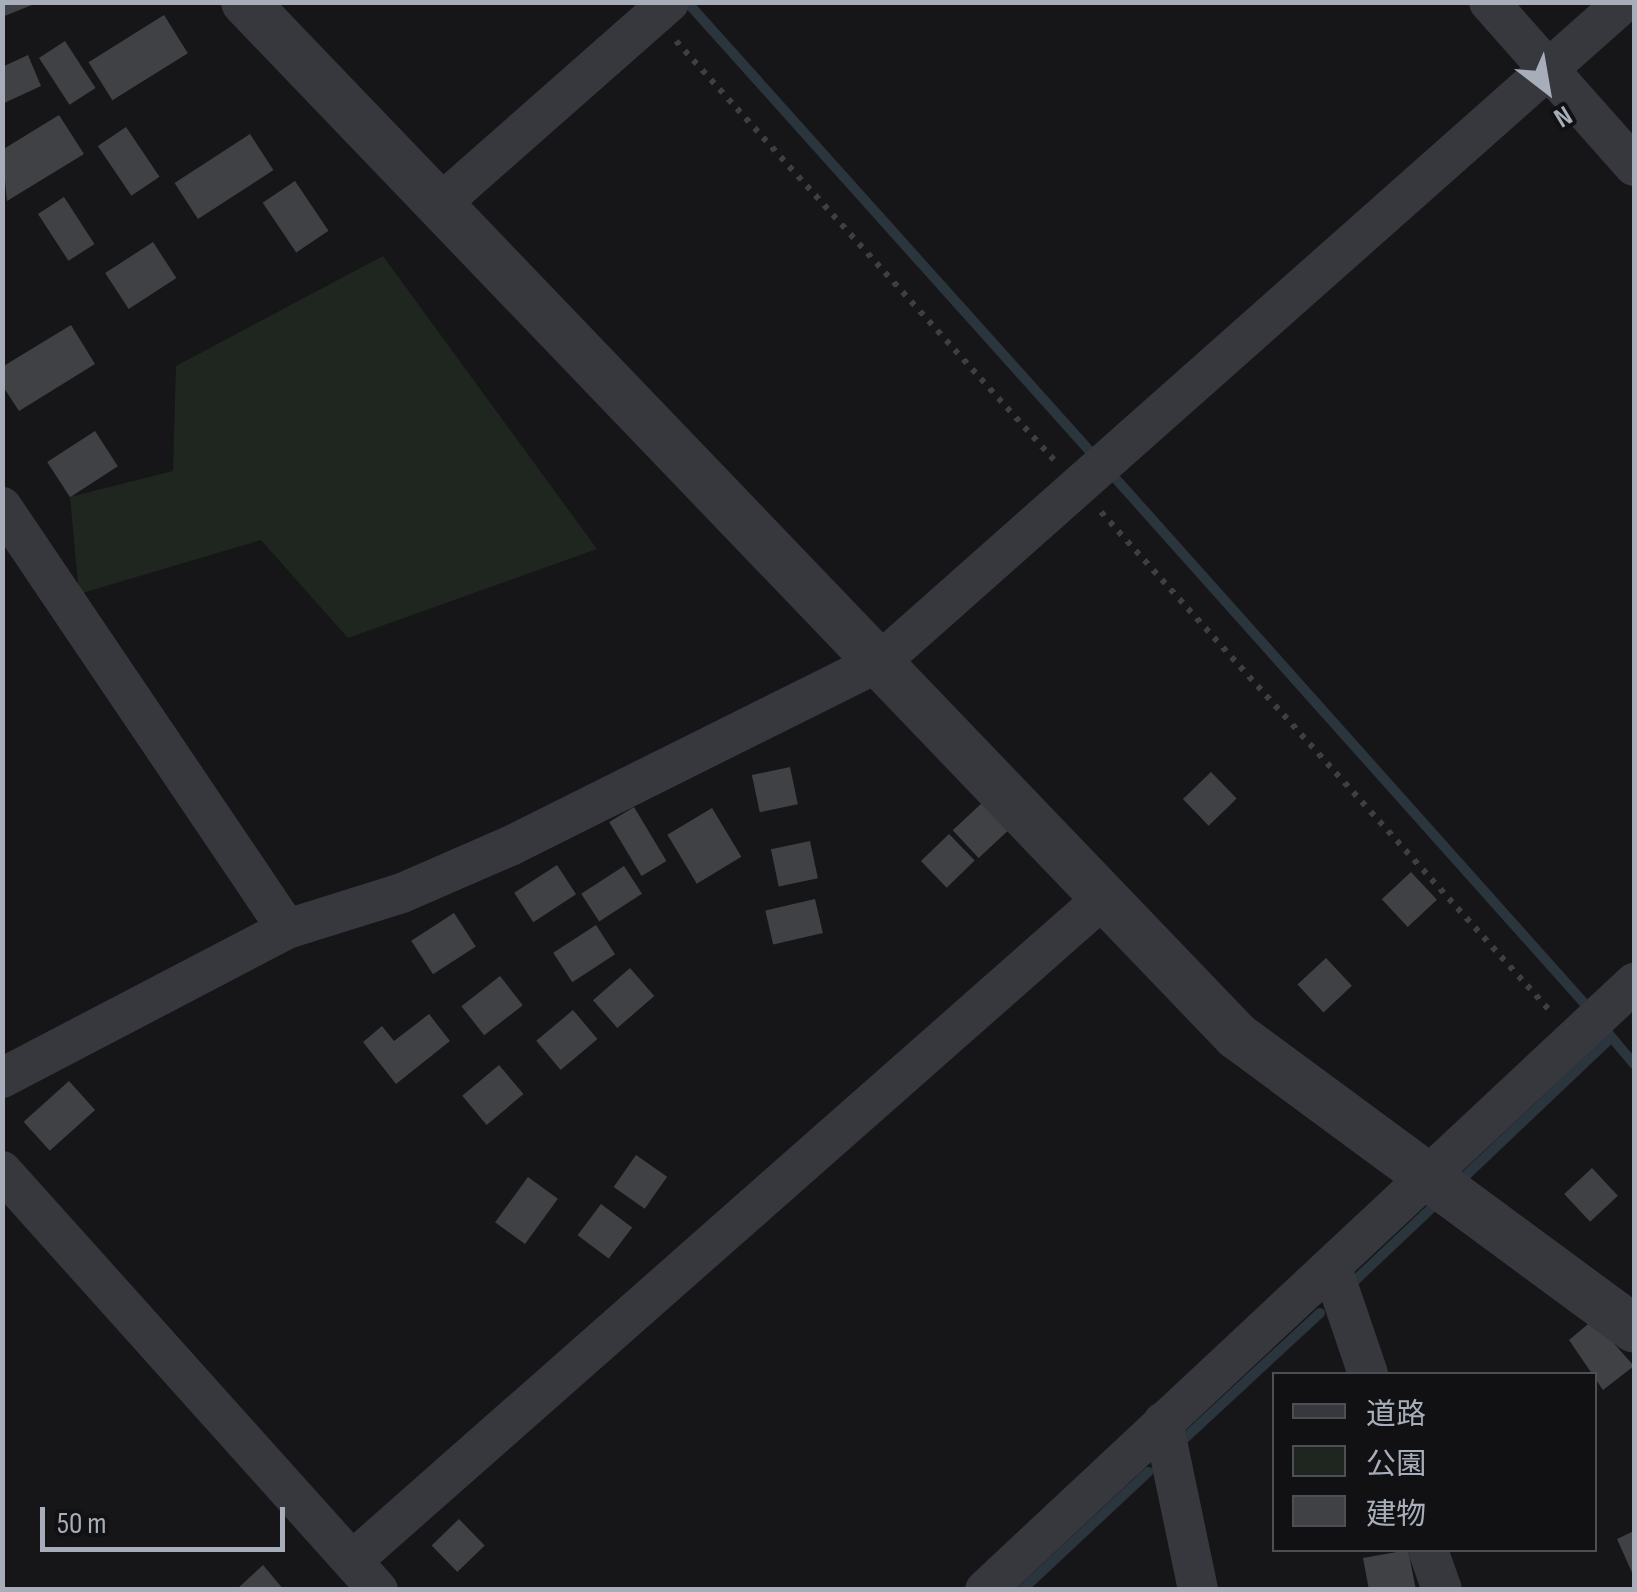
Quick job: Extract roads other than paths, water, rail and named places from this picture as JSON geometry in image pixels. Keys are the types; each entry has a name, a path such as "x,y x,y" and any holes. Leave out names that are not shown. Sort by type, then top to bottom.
{"street":[{"path":"246,2 1108,895 1237,1036 1634,1329"},
{"path":"1489,2 1634,166"},
{"path":"2,1078 287,929 402,893 510,846 881,661 1624,2"},
{"path":"439,205 661,9"},
{"path":"2,507 287,929"},
{"path":"2,1171 365,1575 1108,895"},
{"path":"985,1590 1332,1268 1444,1187 1578,1037 1624,993"},
{"path":"1332,1268 1367,1372"},
{"path":"1163,1422 1198,1590"},
{"path":"1429,1552 1442,1590"}],"waterway":[{"path":"687,2 1096,458"},
{"path":"1108,470 1593,1013"},
{"path":"1603,1027 1634,1064"},
{"path":"1459,1182 1611,1038"},
{"path":"1347,1288 1440,1200"},
{"path":"1185,1438 1320,1313"},
{"path":"1022,1590 1148,1472"}]}
